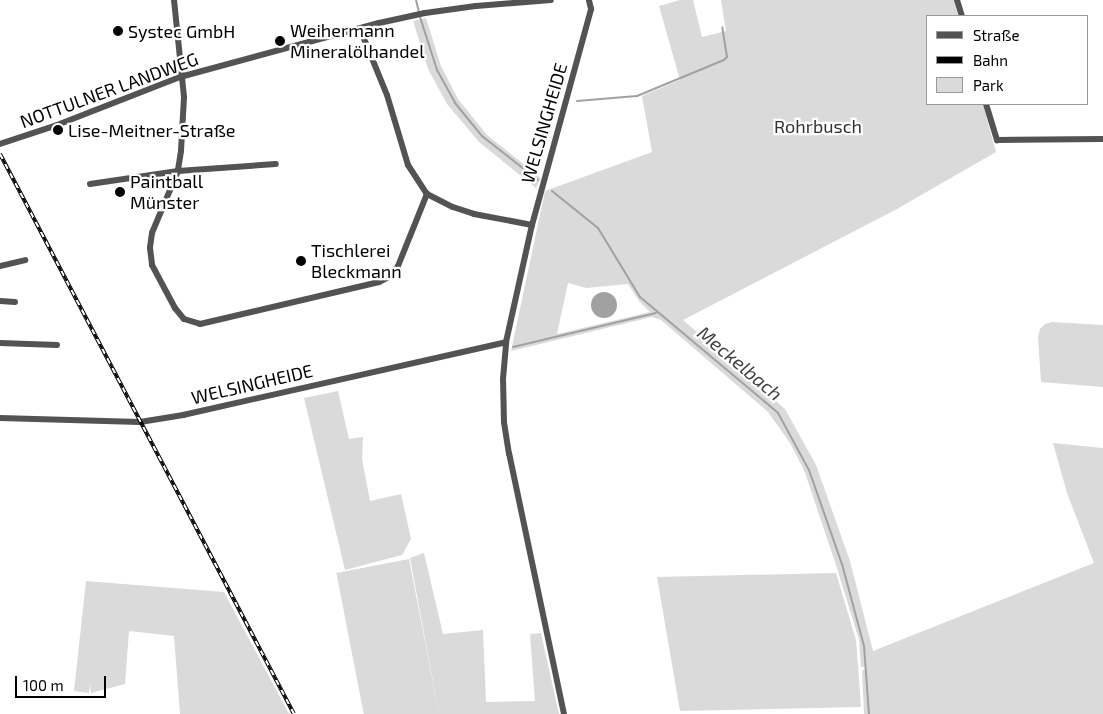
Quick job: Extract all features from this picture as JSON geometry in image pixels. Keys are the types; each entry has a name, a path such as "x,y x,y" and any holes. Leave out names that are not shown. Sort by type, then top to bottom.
{"street":[{"path":"174,0 180,77 184,97 184,116 178,171 152,233 150,248 152,265 175,308 184,318 200,324 379,282 391,276 398,266 427,194"},
{"name":"NOTTULNER LANDWEG","path":"0,144 57,125 180,77 360,29 414,15 492,2 550,0"},
{"name":"WELSINGHEIDE","path":"564,714 504,422 503,379 506,342 532,225 591,9 589,0"},
{"path":"957,0 962,15"},
{"path":"360,29 387,95 408,165 427,194 453,207 474,214 532,225"},
{"path":"986,105 996,140 1103,139"},
{"path":"90,184 132,176 178,171 276,164"},
{"path":"0,266 25,260"},
{"path":"0,301 15,302"},
{"name":"WELSINGHEIDE","path":"0,418 140,422 182,415 506,342"},
{"path":"0,343 57,345"}],"green space":[{"name":"Rohrbusch","path":"680,0 693,0 702,37 726,31 721,0 954,0 958,15 926,15 926,105 983,105 996,152 897,209 683,320 785,409 816,465 850,561 873,651 1094,563 1067,493 1053,443 1103,448 1103,714 864,714 862,671 867,667 861,667 859,640 836,565 804,470 790,443 768,412 661,320 652,317 511,351 545,191 652,152 642,96 680,80 659,6","holes":["568,283 586,288 628,284 639,301 650,312 557,334"]},
{"path":"426,18 441,66 458,99 487,135 541,178 536,188 479,142 447,104 428,69 413,21"},
{"path":"1052,322 1103,325 1103,387 1041,382 1038,337 1040,329 1045,324"},
{"path":"338,391 349,439 363,437 362,459 370,501 401,494 411,539 402,555 345,570 304,398"},
{"path":"424,553 443,634 483,630 486,702 535,701 530,634 541,633 559,714 439,714 410,558"},
{"path":"409,559 439,714 364,714 336,573"},
{"path":"836,573 856,640 861,707 680,711 657,577"},
{"path":"86,581 224,592 289,714 180,714 174,636 129,631 125,684 91,693 90,684 89,693 74,691"}],"shaded area":[{"path":"604,292 613,296 617,305 613,314 604,318 595,314 591,305 595,296"}],"waterway":[{"name":"Meckelbach","path":"416,0 419,12"},
{"name":"Meckelbach","path":"420,17 437,70 455,103 482,136 538,180"},
{"path":"577,101 637,96 724,60 727,57 722,27"},
{"name":"Meckelbach","path":"552,191 598,228 640,297 778,413 809,470 842,564 864,646 869,714"},
{"path":"513,347 656,313"}],"railway":[{"path":"0,154 294,714"}],"place":[{"name":"Systec GmbH","path":"118,31"},
{"name":"Weihermann Mineralölhandel","path":"280,41"},
{"name":"Lise-Meitner-Straße","path":"58,130"},
{"name":"Paintball Münster","path":"120,192"},
{"name":"Tischlerei Bleckmann","path":"301,261"}]}
